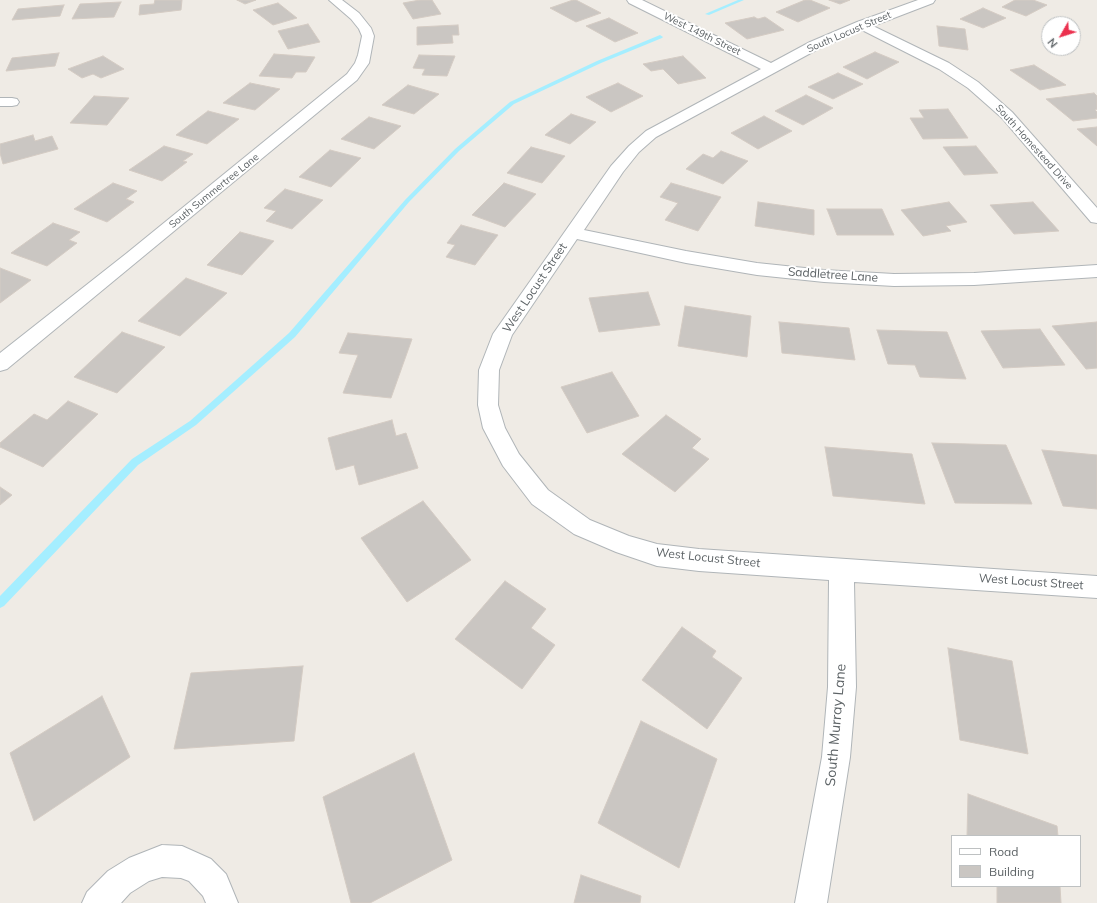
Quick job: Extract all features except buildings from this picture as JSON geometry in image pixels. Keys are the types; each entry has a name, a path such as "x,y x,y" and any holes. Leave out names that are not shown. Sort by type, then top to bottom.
{"street":[{"name":"South Summertree Lane","path":"0,364 352,77 366,55 368,36 355,16 335,0"},
{"name":"West 149th Street","path":"633,0 772,69"},
{"name":"South Locust Street","path":"772,69 816,45 861,25 929,0"},
{"name":"South Homestead Drive","path":"861,25 944,66 973,85 1011,119 1097,218"},
{"name":"West Locust Street","path":"772,69 651,134 634,149 617,169 503,334 489,370 488,406 494,428 510,460 540,497 582,527 625,545 657,554 699,560 1097,587"},
{"name":"Saddletree Lane","path":"572,233 686,257 757,269 824,276 894,280 974,279 1097,271"},
{"name":"South Murray Lane","path":"811,903 836,757 842,687 841,570"},
{"path":"98,903 119,882 140,869 162,861 182,862 200,870 215,884 222,903"}],"waterway":[{"path":"707,14 742,0"},
{"path":"0,603 135,462 193,423 292,335 407,201 457,150 512,103 599,62 660,37"}]}
